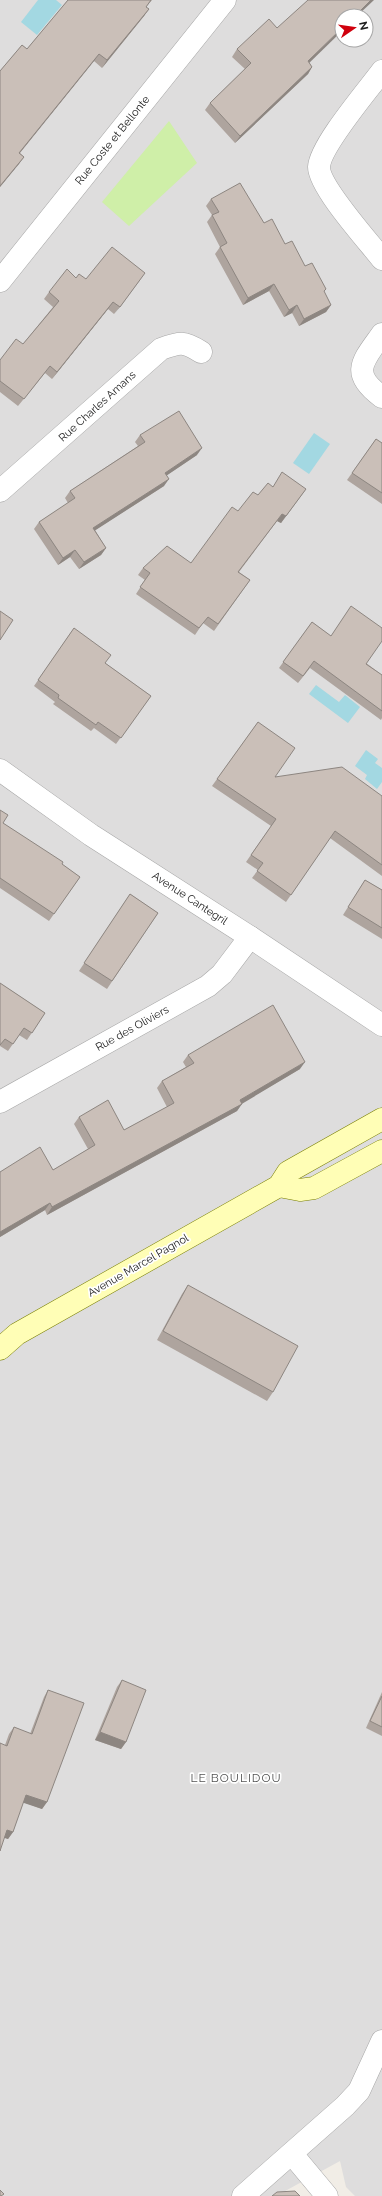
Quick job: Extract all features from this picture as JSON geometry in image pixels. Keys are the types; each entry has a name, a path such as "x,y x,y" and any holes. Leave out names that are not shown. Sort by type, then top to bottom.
{"main road":[{"name":"Avenue Marcel Pagnol","path":"0,1349 18,1334 279,1186 288,1172 382,1119"},
{"path":"279,1186 300,1190 314,1188 382,1151"}],"street":[{"name":"Rue Coste et Bellonte","path":"0,281 225,0"},
{"path":"382,71 323,151 319,168 325,185 382,259"},
{"path":"382,334 362,364 362,374 369,387 382,396"},
{"name":"Rue Charles Amans","path":"0,491 161,349 177,343 188,344 201,352"},
{"name":"Avenue Cantegril","path":"0,770 92,835 250,936 381,1023"},
{"name":"Rue des Oliviers","path":"0,1102 208,986 222,974 250,936"},
{"path":"244,2196 345,2106 359,2091 382,2041"},
{"path":"292,2154 327,2196"}],"shaded area":[{"path":"0,0 382,0 382,2196 355,2196 346,2187 340,2161 276,2196 0,2196"}],"green space":[{"path":"169,121 197,163 129,226 102,202"}],"water":[{"path":"38,0 56,0 62,5 37,35 21,22"},
{"path":"314,433 330,444 309,474 293,463"},
{"path":"316,685 339,702 345,695 360,707 348,723 309,694"},
{"path":"366,750 378,759 375,763 382,768 382,782 377,789 365,779 367,775 355,766"}],"building":[{"path":"68,0 151,0 146,7 149,9 107,60 99,54 19,153 24,157 0,186 0,71 22,45 27,49"},
{"path":"308,0 371,0 363,8 334,8 334,36 308,61 312,67 240,136 210,103 251,63 237,49 269,19 277,28"},
{"path":"240,183 264,223 272,219 285,244 292,241 305,266 312,263 326,289 324,291 331,305 304,319 297,305 289,310 274,284 248,298 220,247 227,243 212,215 219,212 211,199"},
{"path":"112,247 145,273 120,307 113,302 57,372 50,366 24,399 0,381 0,360 16,339 23,344 59,301 49,292 67,269 76,278 79,274 86,279"},
{"path":"179,411 202,448 165,473 169,479 93,528 106,548 84,562 75,550 63,558 39,522 75,498 70,491 145,442 140,435"},
{"path":"376,439 382,443 382,493 352,473"},
{"path":"282,472 306,489 286,516 282,514 238,572 250,580 218,624 208,617 199,628 140,587 150,573 143,568 167,546 191,563 232,507 238,511 253,492 258,495 268,483 273,487"},
{"path":"351,606 382,628 382,641 366,664 382,675 382,711 314,661 303,676 283,662 312,622 331,636"},
{"path":"0,611 13,620 0,640"},
{"path":"74,628 111,655 105,663 151,696 121,738 98,722 96,725 58,698 59,695 38,680"},
{"path":"258,722 295,748 275,777 342,767 382,796 382,865 335,831 291,895 257,871 263,863 251,855 276,819 217,779"},
{"path":"0,810 8,815 3,823 63,862 62,864 80,877 54,914 0,878"},
{"path":"365,880 382,890 382,928 348,907"},
{"path":"130,894 158,913 112,981 84,963"},
{"path":"0,983 45,1013 32,1033 24,1028 13,1044 5,1039 0,1045"},
{"path":"273,1005 305,1062 240,1100 242,1104 52,1207 50,1203 0,1232 0,1172 40,1147 53,1170 95,1145 79,1117 108,1100 124,1130 174,1103 162,1081 194,1063 188,1055"},
{"path":"188,1285 298,1346 273,1392 163,1331"},
{"path":"122,1680 146,1690 126,1742 100,1732"},
{"path":"48,1690 84,1703 47,1802 26,1795 13,1832 7,1830 0,1851 0,1743 7,1746 14,1727 32,1734"},
{"path":"382,1696 382,1727 370,1721"},
{"path":"0,2190 4,2194 1,2196 0,2196"},
{"path":"295,2191 300,2196 272,2196 277,2192"}],"district":[{"name":"LE BOULIDOU","path":"236,1778"}]}
